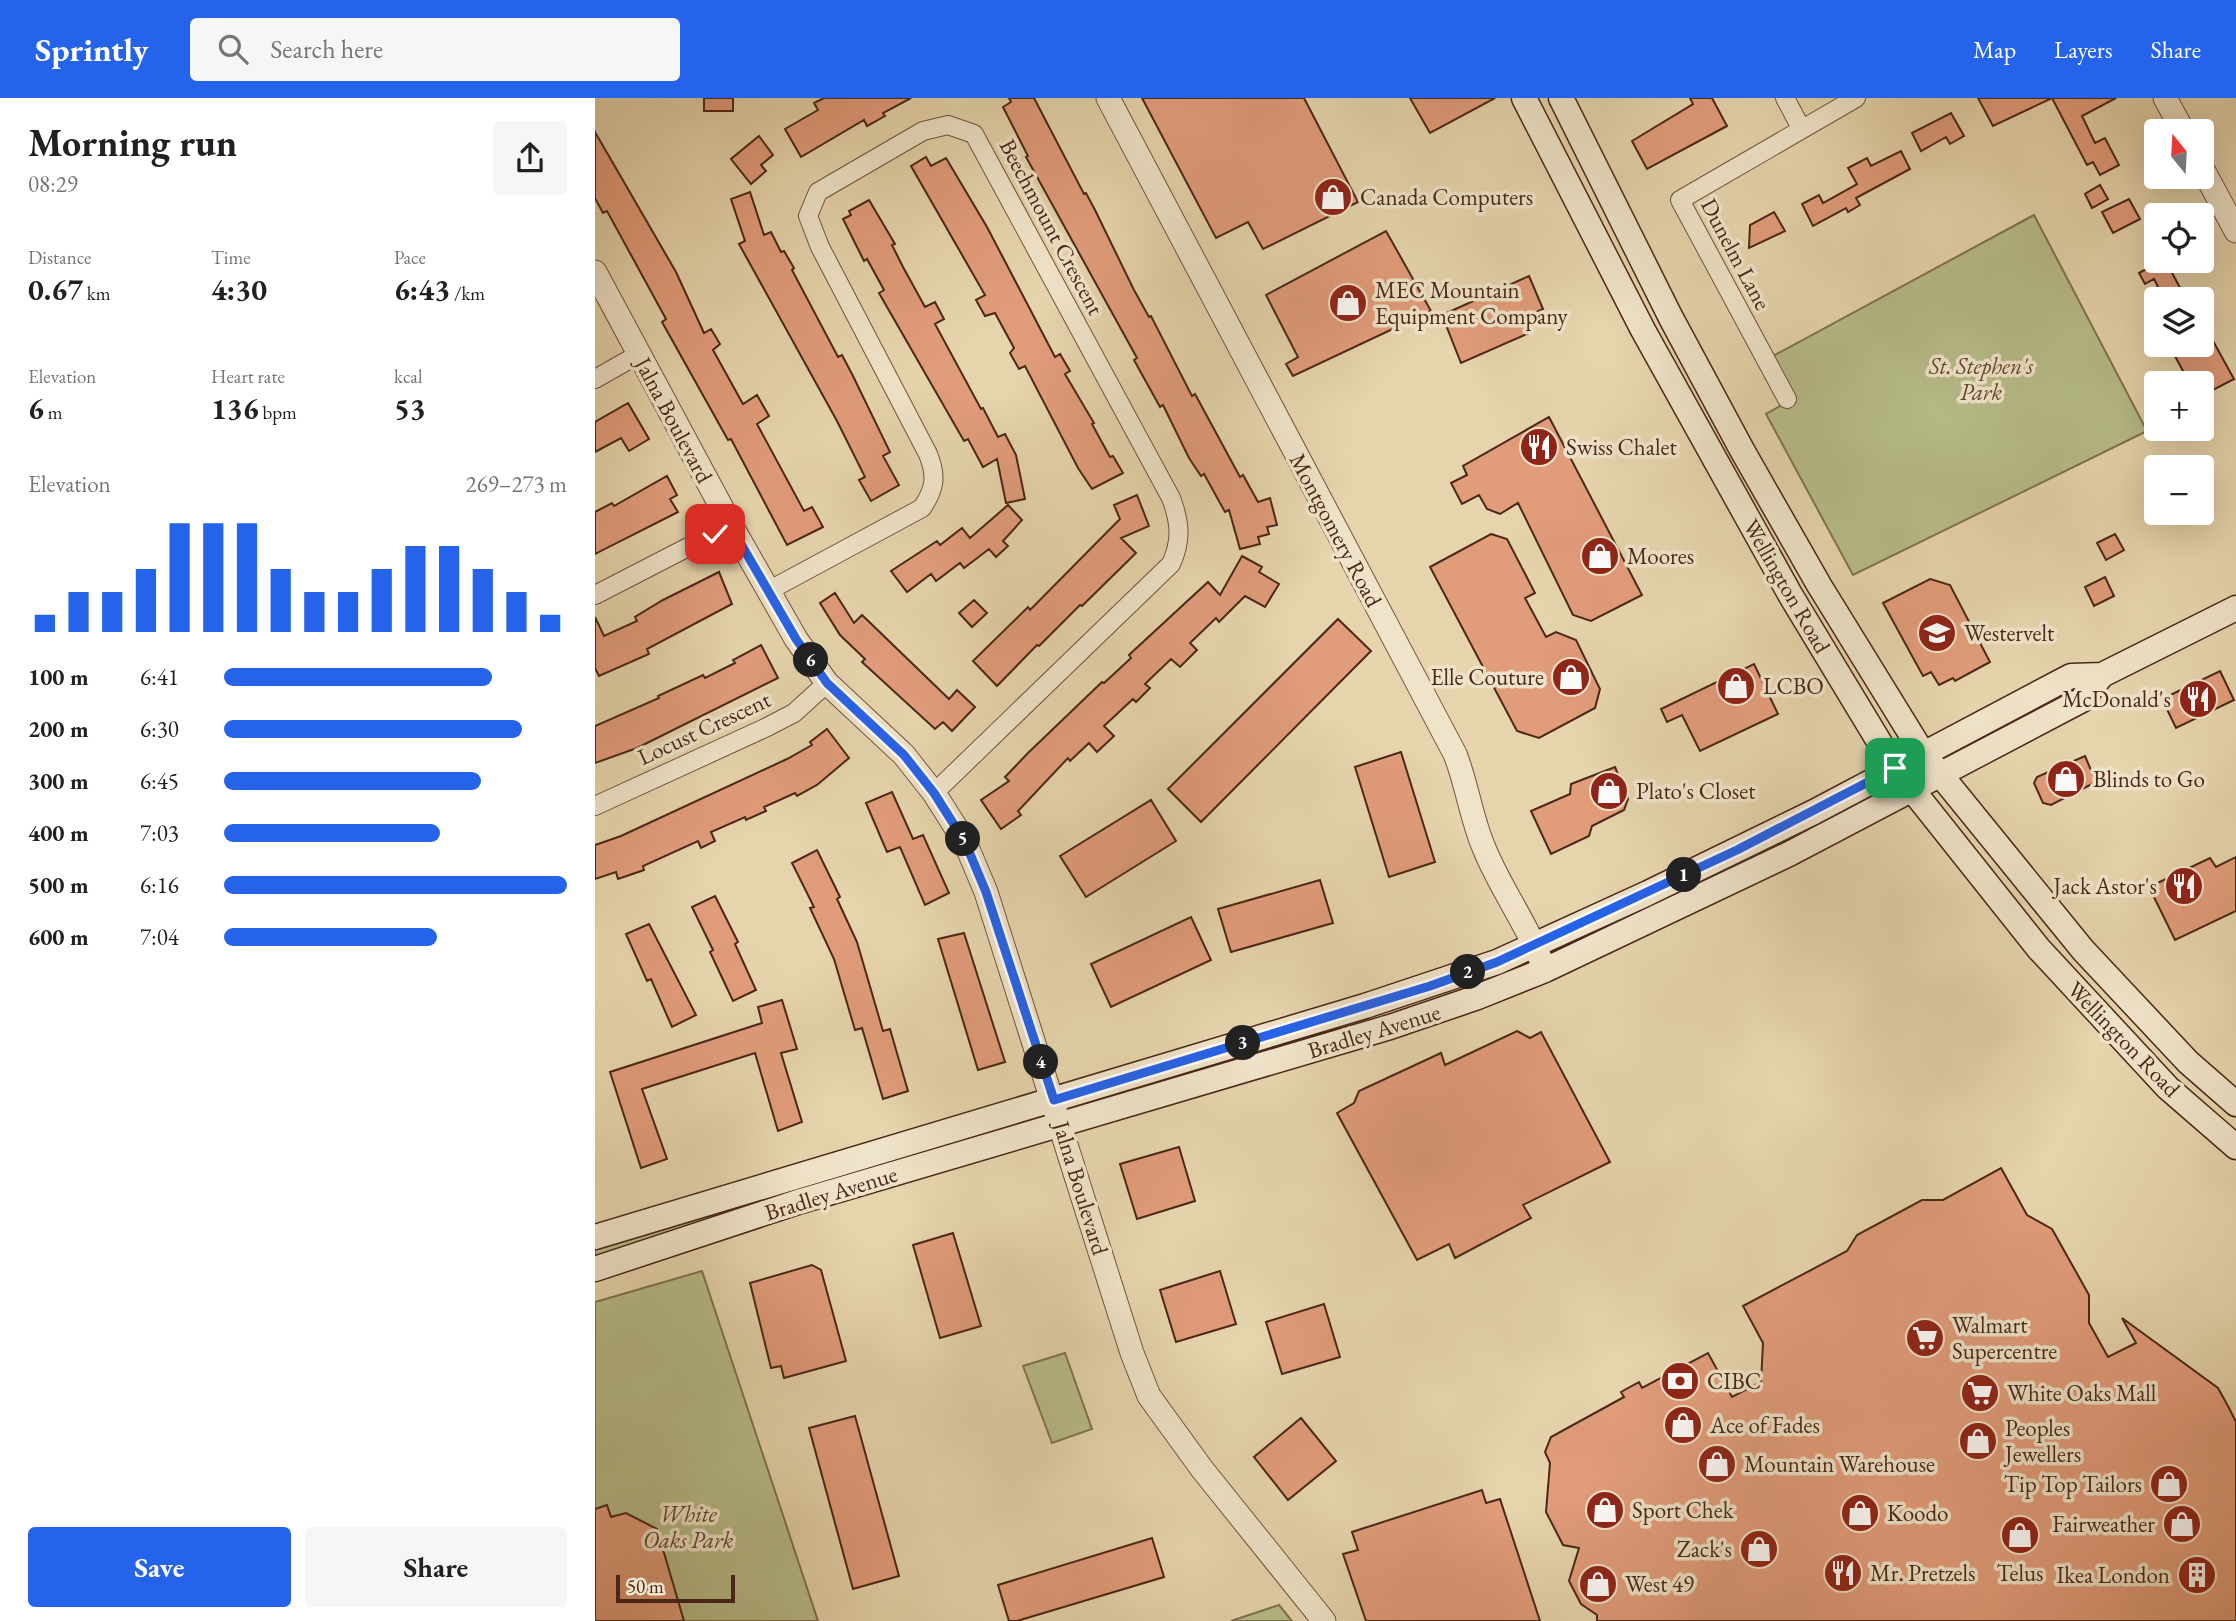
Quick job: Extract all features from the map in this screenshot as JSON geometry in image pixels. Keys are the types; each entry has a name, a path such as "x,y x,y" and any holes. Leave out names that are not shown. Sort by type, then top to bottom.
{"main road":[{"name":"Wellington Road","path":"1524,98 1649,342 1791,597 1895,768 2039,949 2168,1088 2236,1147"},
{"name":"Wellington Road","path":"1561,98 1671,318 1742,450 1819,584 1922,752 2083,950 2187,1062 2236,1104"},
{"name":"Bradley Avenue","path":"595,1237 1430,986 1536,946 1770,834 2071,676 2102,675 2236,608"},
{"name":"Bradley Avenue","path":"595,1269 801,1202 1403,1023 1475,998 1545,970 1789,854 2082,700 2102,675"}],"street":[{"name":"Montgomery Road","path":"1108,98 1455,754 1482,845 1536,946 1545,970"},
{"path":"1784,98 1801,128"},
{"name":"Dunelm Lane","path":"1787,399 1680,200 1856,98"},
{"path":"2165,98 2176,119"},
{"name":"Beechmount Crescent","path":"768,591 922,508 932,494 935,478 928,454 820,247 808,216 818,192 923,131 948,125 974,134 1171,498 1180,530 1177,550 1171,564 934,793"},
{"path":"2213,189 2236,231"},
{"name":"Jalna Boulevard","path":"595,272 730,525 796,639 827,683 904,755 934,793 965,842 986,892 1062,1124 1132,1353 1149,1396 1202,1469 1324,1621"},
{"path":"595,379 639,354"},
{"path":"595,595 730,525"},
{"name":"Locust Crescent","path":"595,806 794,713 827,683"}],"green space":[{"name":"St. Stephen's Park","path":"2034,215 2144,425 2144,432 1853,575 1766,414 1796,397 1773,356"},
{"path":"795,1189 595,1260 595,1248"},
{"name":"White Oaks Park","path":"702,1271 818,1621 595,1621 595,1302"},
{"path":"1065,1353 1092,1429 1052,1443 1023,1366"},
{"path":"1279,1605 1292,1621 1231,1621"}],"building":[{"path":"704,98 733,98 733,111 704,111"},
{"path":"824,98 911,98 883,113 885,116 867,126 864,120 801,157 785,129 818,110 814,103"},
{"path":"1009,98 1034,98 1192,396 1195,394 1240,477 1243,475 1258,502 1270,498 1277,525 1267,527 1269,534 1258,537 1260,544 1240,549 1229,510 1225,512 1204,474 1201,476 1189,458 1163,405 1160,407 1134,360 1137,358 1026,157 1028,156 1003,107 1011,102"},
{"path":"1142,98 1304,98 1358,202 1263,249 1248,222 1216,238"},
{"path":"1410,98 1495,98 1430,133"},
{"path":"1690,98 1712,98 1727,126 1647,169 1632,141 1693,104"},
{"path":"1978,98 2052,98 1993,126"},
{"path":"2052,98 2116,98 2082,116 2095,143 2105,138 2119,165 2100,175 2093,162 2087,165"},
{"path":"1951,113 1964,136 1950,144 1946,137 1921,151 1912,133"},
{"path":"595,132 676,272 704,333 711,329 720,344 713,350 743,404 757,395 769,416 757,424 804,511 812,507 823,527 787,545 731,439 728,440 662,322 666,319 607,211 603,213 595,198"},
{"path":"759,136 773,155 761,165 766,171 751,184 731,159"},
{"path":"1901,151 1910,169 1856,198 1860,205 1848,212 1846,208 1813,226 1802,204 1819,195 1823,203 1857,184 1848,168 1867,158 1871,166"},
{"path":"926,157 931,166 946,158 987,227 1055,357 1060,354 1070,371 1065,374 1094,423 1092,424 1110,457 1113,456 1123,473 1092,489 1078,468 1025,366 1019,369 1010,353 1014,348 995,313 985,316 976,300 985,295 911,166"},
{"path":"2100,185 2108,199 2092,208 2085,194"},
{"path":"750,192 764,235 771,232 781,252 784,251 794,268 792,270 838,357 842,355 890,452 883,456 899,485 871,501 859,480 865,477 837,421 739,244 745,241 731,199"},
{"path":"2129,199 2140,219 2113,233 2102,212"},
{"path":"869,200 895,244 892,245 925,307 935,302 944,319 935,324 981,409 983,408 998,437 1005,434 1016,455 1025,499 1006,503 997,459 983,467 968,439 964,441 879,293 884,290 867,259 864,261 843,219 851,215 849,211"},
{"path":"1774,212 1785,231 1749,248 1750,225"},
{"name":"MEC Mountain Equipment Company","path":"1386,231 1431,311 1293,376 1286,364 1298,357 1266,295"},
{"path":"2144,270 2144,273 2172,273 2180,287 2158,287 2154,279 2145,284 2139,273"},
{"path":"1529,276 1543,309 1523,318 1529,333 1461,363 1442,315"},
{"path":"2214,343 2234,379 2214,389 2214,371 2183,371 2175,357 2214,357"},
{"path":"628,403 649,439 629,451 621,438 595,452 595,422"},
{"path":"1549,417 1642,595 1591,621 1573,615 1518,503 1500,514 1487,509 1479,495 1462,504 1451,483 1467,475 1463,466"},
{"path":"667,476 677,495 670,499 678,512 595,554 595,512 612,503 614,506"},
{"path":"1137,495 1149,526 1121,538 1136,553 997,686 973,661 1028,607 1030,610 1120,519 1114,505"},
{"path":"1008,505 1022,520 1003,541 1008,546 996,557 989,549 964,568 960,563 936,581 931,574 907,592 891,571 937,541 940,545 962,528 970,538"},
{"path":"1491,534 1507,539 1535,593 1525,598 1546,637 1556,632 1576,640 1600,689 1595,708 1539,738 1517,731 1430,567"},
{"path":"2115,534 2124,550 2106,560 2097,543"},
{"path":"1242,556 1262,567 1259,572 1279,584 1265,607 1245,596 1219,622 1216,618 1190,643 1197,650 1180,667 1171,659 1145,684 1150,688 1136,702 1133,699 1104,726 1114,736 1097,752 1089,743 1070,761 1068,758 1018,811 1021,815 1001,829 981,800 1009,781 1005,777 1028,753 1208,582 1220,595"},
{"path":"719,572 732,604 647,649 649,654 599,676 595,668 595,617 604,636 637,621 635,617 663,600"},
{"path":"2105,577 2114,596 2094,606 2085,587"},
{"name":"Westervelt","path":"1930,579 1950,585 1990,662 1955,681 1953,678 1939,685 1931,672 1923,676 1883,603"},
{"path":"835,593 854,623 862,615 949,699 957,690 975,707 952,731 943,722 935,729 862,662 865,659 840,635 820,603"},
{"path":"974,600 987,613 972,627 959,613"},
{"path":"1338,619 1371,651 1201,822 1168,789"},
{"path":"761,645 778,678 637,748 595,763 595,726 703,675 705,678 735,663 733,660"},
{"name":"LCBO","path":"1754,664 1778,714 1700,751 1682,715 1667,722 1661,709"},
{"name":"McDonald's","path":"2220,671 2234,700 2176,728 2162,699"},
{"path":"827,729 849,758 817,785 797,796 795,793 764,807 766,811 746,820 745,817 711,832 715,841 701,848 698,841 643,866 644,870 618,879 616,872 595,879 595,845 621,836 787,759 812,745 810,742"},
{"path":"1401,752 1435,862 1389,877 1355,767"},
{"name":"Blinds to Go","path":"2085,756 2096,782 2051,805 2043,803 2034,783 2037,777"},
{"path":"1615,767 1628,799 1624,810 1592,826 1589,836 1551,854 1531,811 1570,794 1571,784"},
{"path":"892,792 913,839 923,835 949,893 925,905 900,847 887,852 866,803"},
{"path":"1151,800 1176,841 1086,897 1060,856"},
{"path":"817,850 840,897 837,899 857,942 883,1031 890,1029 908,1091 883,1099 862,1028 855,1030 834,959 810,908 814,907 792,863"},
{"path":"2236,857 2236,911 2175,940 2149,887 2210,858 2216,867"},
{"path":"1320,880 1333,923 1231,952 1218,909"},
{"path":"715,896 738,942 735,944 756,990 733,1001 692,907"},
{"path":"1191,917 1211,960 1111,1007 1091,964"},
{"path":"649,924 696,1015 672,1027 651,979 647,981 626,934"},
{"path":"964,933 1005,1062 978,1070 938,939"},
{"path":"782,1000 797,1049 781,1053 802,1122 778,1131 755,1053 642,1089 667,1159 641,1168 610,1072 762,1023 758,1007"},
{"path":"1517,1031 1530,1038 1541,1032 1610,1162 1523,1205 1531,1218 1455,1258 1449,1244 1417,1260 1337,1113 1354,1103 1359,1091 1441,1053 1445,1065"},
{"path":"1179,1147 1195,1201 1137,1219 1120,1164"},
{"name":"White Oaks Mall","path":"2001,1168 2027,1215 2052,1229 2089,1295 2089,1323 2108,1357 2136,1343 2122,1318 2218,1388 2229,1408 2236,1422 2236,1621 1597,1621 1597,1615 1581,1604 1569,1581 1579,1548 1563,1545 1546,1512 1550,1463 1545,1452 1551,1437 1624,1397 1621,1392 1639,1382 1642,1388 1708,1353 1732,1397 1761,1382 1763,1343 1743,1306 1847,1251 1857,1235 1922,1200 1943,1200"},
{"path":"953,1233 981,1326 940,1338 913,1245"},
{"path":"812,1265 821,1270 846,1361 784,1378 781,1366 771,1368 750,1283"},
{"path":"1220,1271 1236,1324 1176,1342 1160,1290"},
{"path":"1324,1304 1340,1357 1282,1374 1266,1322"},
{"path":"855,1416 899,1576 853,1589 809,1428"},
{"path":"1301,1418 1336,1461 1288,1500 1254,1457"},
{"path":"1482,1490 1486,1503 1500,1499 1540,1621 1366,1621 1343,1554 1358,1550 1352,1532"},
{"path":"607,1505 611,1517 626,1513 657,1529 684,1621 595,1621 595,1509"},
{"path":"1152,1538 1164,1577 1017,1621 1009,1621 998,1585"}],"place":[{"name":"Canada Computers","path":"1333,197"},
{"name":"MEC Mountain Equipment Company","path":"1348,303"},
{"name":"Swiss Chalet","path":"1539,447"},
{"name":"Moores","path":"1600,556"},
{"name":"Westervelt","path":"1937,633"},
{"name":"Elle Couture","path":"1571,677"},
{"name":"LCBO","path":"1736,686"},
{"name":"McDonald's","path":"2198,699"},
{"name":"Blinds to Go","path":"2066,779"},
{"name":"Plato's Closet","path":"1609,791"},
{"name":"Jack Astor's","path":"2184,886"},
{"name":"Walmart Supercentre","path":"1925,1338"},
{"name":"CIBC","path":"1680,1381"},
{"name":"White Oaks Mall","path":"1980,1393"},
{"name":"Ace of Fades","path":"1683,1425"},
{"name":"Peoples Jewellers","path":"1978,1441"},
{"name":"Mountain Warehouse","path":"1717,1464"},
{"name":"Tip Top Tailors","path":"2169,1484"},
{"name":"Sport Chek","path":"1605,1510"},
{"name":"Koodo","path":"1860,1513"},
{"name":"Fairweather","path":"2182,1524"},
{"name":"Telus","path":"2020,1535"},
{"name":"Zack's","path":"1759,1549"},
{"name":"Mr. Pretzels","path":"1843,1573"},
{"name":"Ikea London","path":"2197,1575"},
{"name":"West 49","path":"1598,1584"}],"route":[{"path":"715,534 730,525 796,639 827,683 904,755 934,793 965,842 986,892 1054,1100 1430,986 1497,962 1737,850 1895,768"}]}
